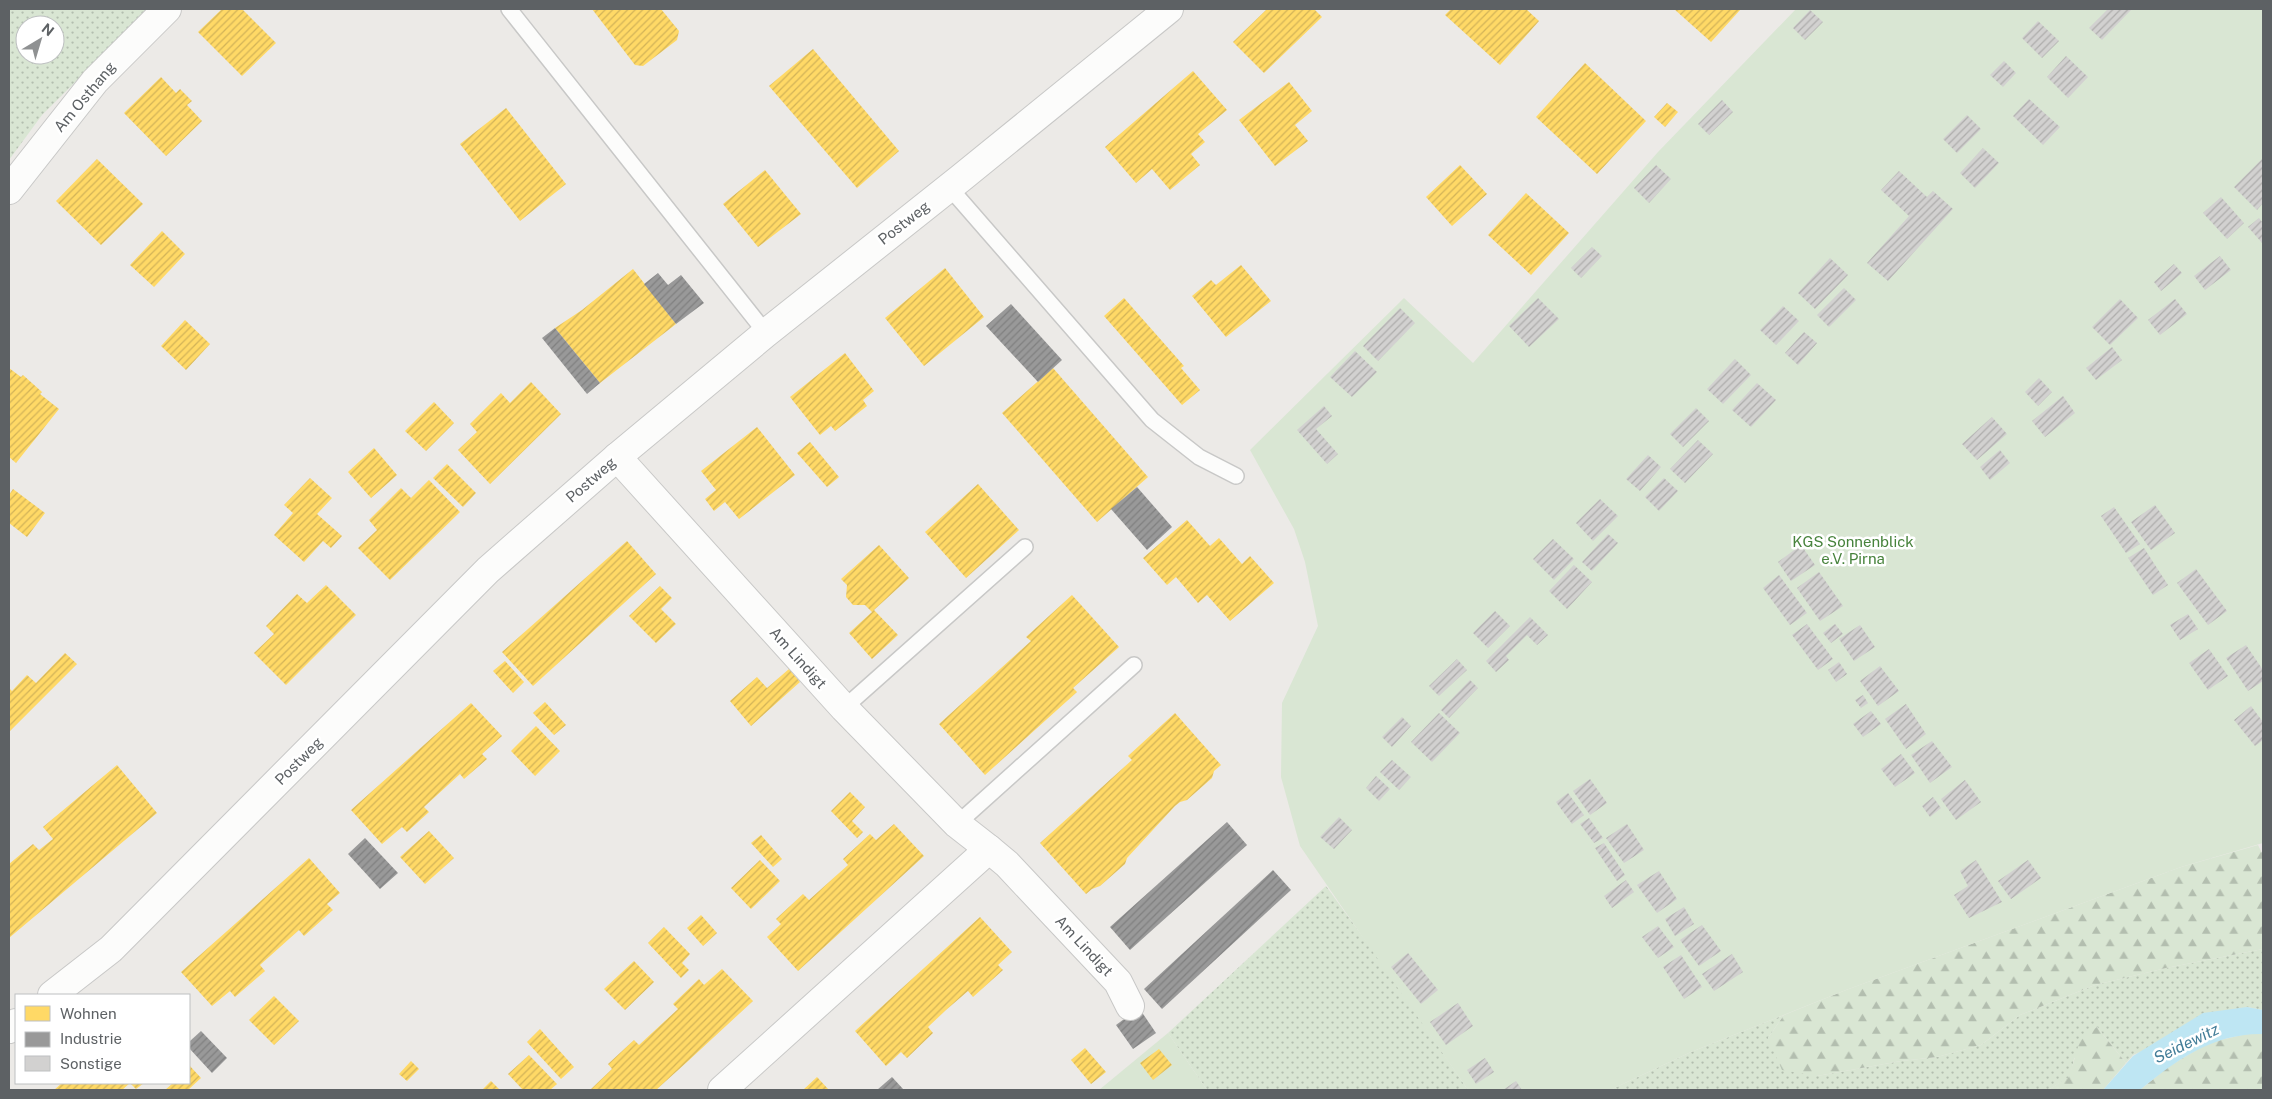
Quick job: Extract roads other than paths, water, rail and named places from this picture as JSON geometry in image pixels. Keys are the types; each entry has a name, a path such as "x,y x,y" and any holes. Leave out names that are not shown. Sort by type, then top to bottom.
{"street":[{"name":"Am Osthang","path":"9,190 95,81 167,9"},
{"name":"Postweg","path":"53,994 111,949 488,570 617,457 766,333 949,187 1155,13"},
{"name":"Am Lindigt","path":"617,457 844,708 957,824 1007,864 1118,982 1130,1006"},
{"path":"722,1090 989,849"}],"lane":[{"path":"509,9 766,333"},
{"path":"949,187 1152,420 1199,457 1236,476"},
{"path":"844,708 1025,547"},
{"path":"957,824 1134,665"}],"water":[{"name":"Seidewitz","path":"2247,1007 2263,1010 2263,1034 2228,1038 2212,1043 2168,1068 2140,1090 2103,1090 2133,1056 2203,1013"}],"park label":[{"name":"KGS Sonnenblick e.V. Pirna","path":"1853,550"}]}
